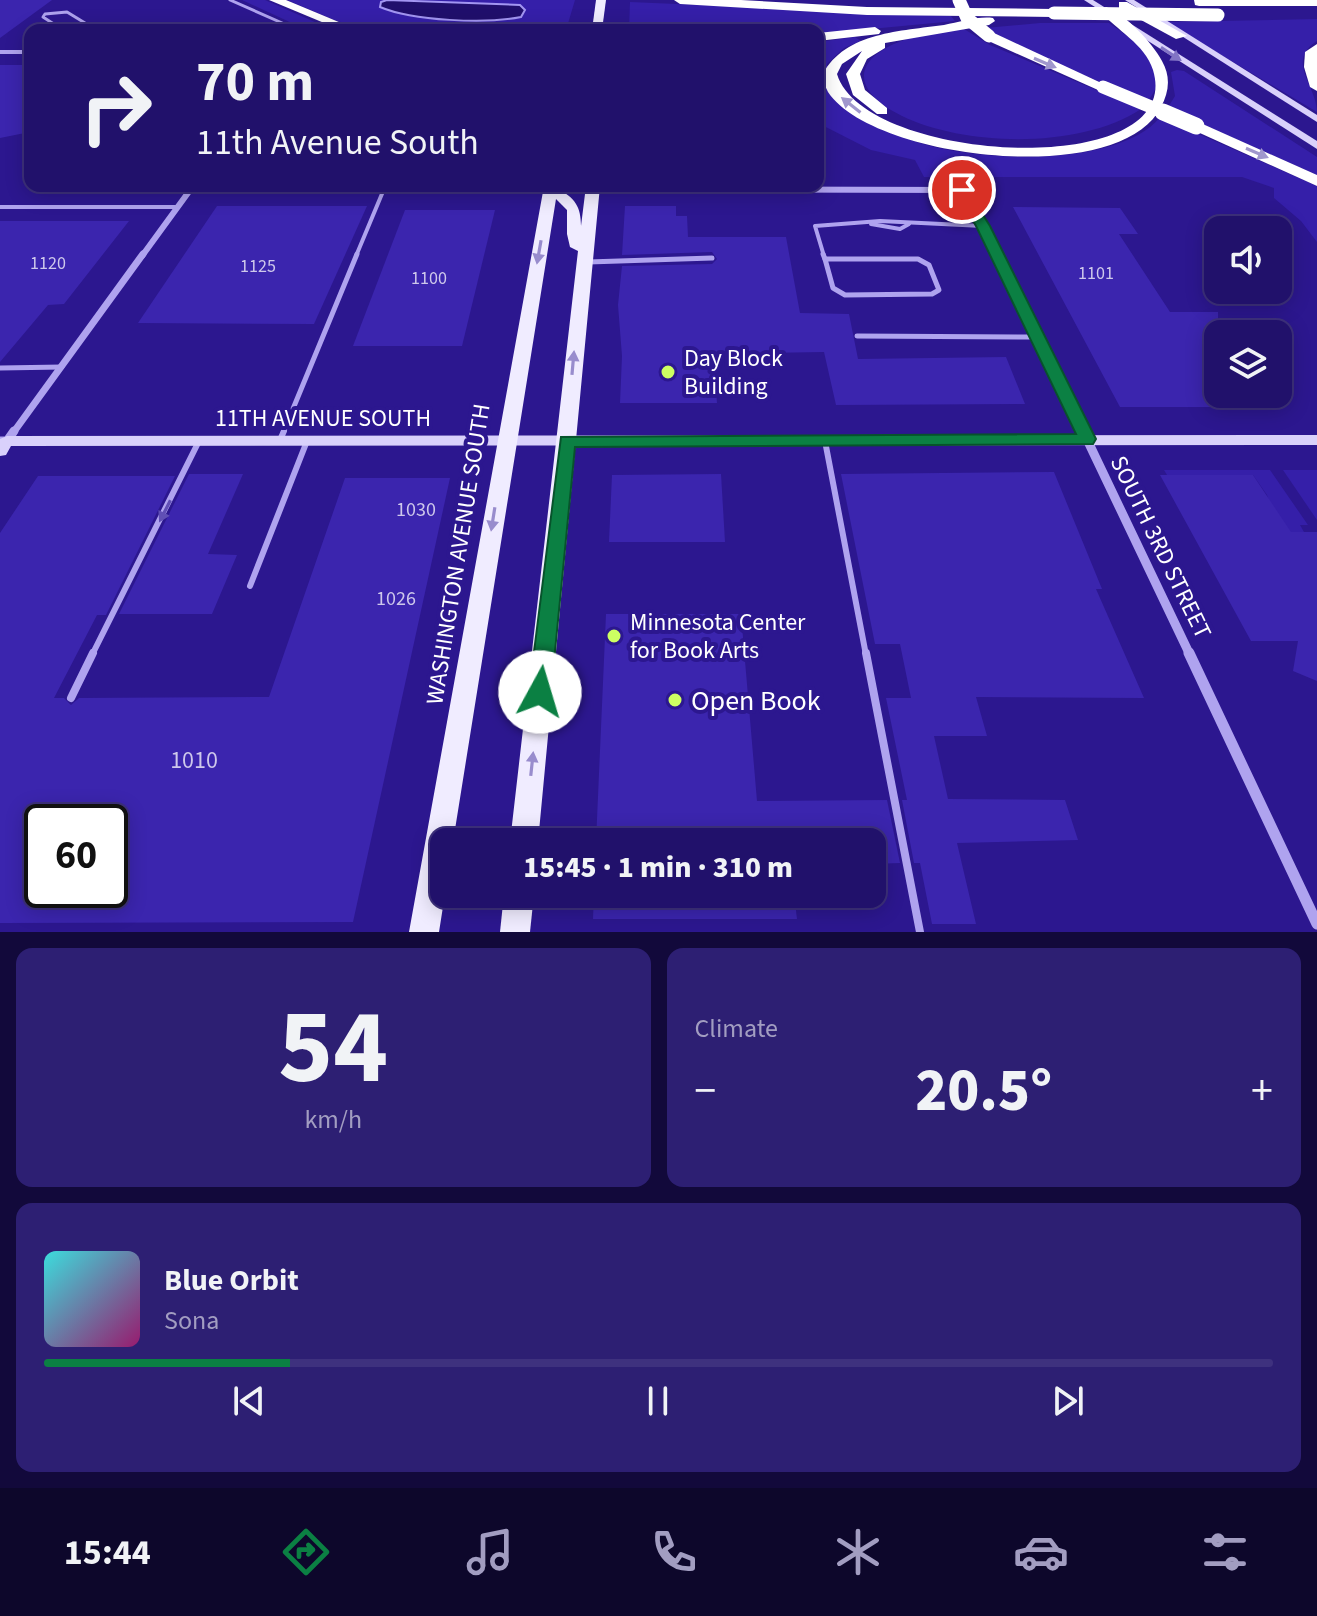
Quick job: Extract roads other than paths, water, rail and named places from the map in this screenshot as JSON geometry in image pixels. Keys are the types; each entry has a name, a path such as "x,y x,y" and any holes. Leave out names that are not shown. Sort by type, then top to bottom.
{"highway":[{"path":"275,0 337,24"},
{"path":"680,0 855,10 1058,16 1317,15"},
{"path":"792,0 1317,2"},
{"path":"959,0 964,14 1103,87 1317,181"},
{"path":"989,28 931,29 890,35 845,53 836,60 832,72 836,92 866,116 919,137 969,148 1030,154 1076,150 1115,139 1142,125 1164,89 1162,71 1111,6"},
{"path":"1111,6 1181,36"},
{"path":"824,37 989,28 1058,16"},
{"path":"931,29 878,45 862,57 853,74 858,92 885,112 918,126 987,140 1058,140 1097,133 1128,123 1156,105"},
{"path":"1317,48 1312,52 1311,67 1317,87"}],"main road":[{"path":"598,24 600,4"},
{"name":"WASHINGTON AVENUE SOUTH","path":"424,932 549,192"},
{"path":"556,192 574,209 574,234 583,262"},
{"path":"526,828 590,192"},
{"path":"515,932 518,908"}],"street":[{"path":"1088,0 1111,6 1317,146"},
{"path":"1129,0 1181,36 1317,119"},
{"path":"0,52 24,52"},
{"name":"SOUTH 3RD STREET","path":"824,188 962,190 983,226 1087,439 1317,924"},
{"path":"2,445 188,192"},
{"name":"11TH AVENUE SOUTH","path":"2,445 280,440 1317,440"}],"lane":[{"path":"230,0 284,24"},
{"path":"54,24 43,17 45,14 67,12 84,24"},
{"path":"280,440 383,192"},
{"path":"0,207 178,207"},
{"path":"824,259 918,259 929,265 939,290 932,294 845,295 833,288 824,259 815,226 868,224 887,229 900,229 909,224 983,226"},
{"path":"583,262 712,258"},
{"path":"857,336 1037,337"},
{"path":"0,368 62,367"},
{"path":"825,440 920,932"},
{"path":"71,698 199,441"},
{"path":"250,586 307,441"}],"place":[{"name":"Day Block Building","path":"668,372"},
{"name":"Minnesota Center for Book Arts","path":"614,636"},
{"name":"Open Book","path":"675,700"}]}
